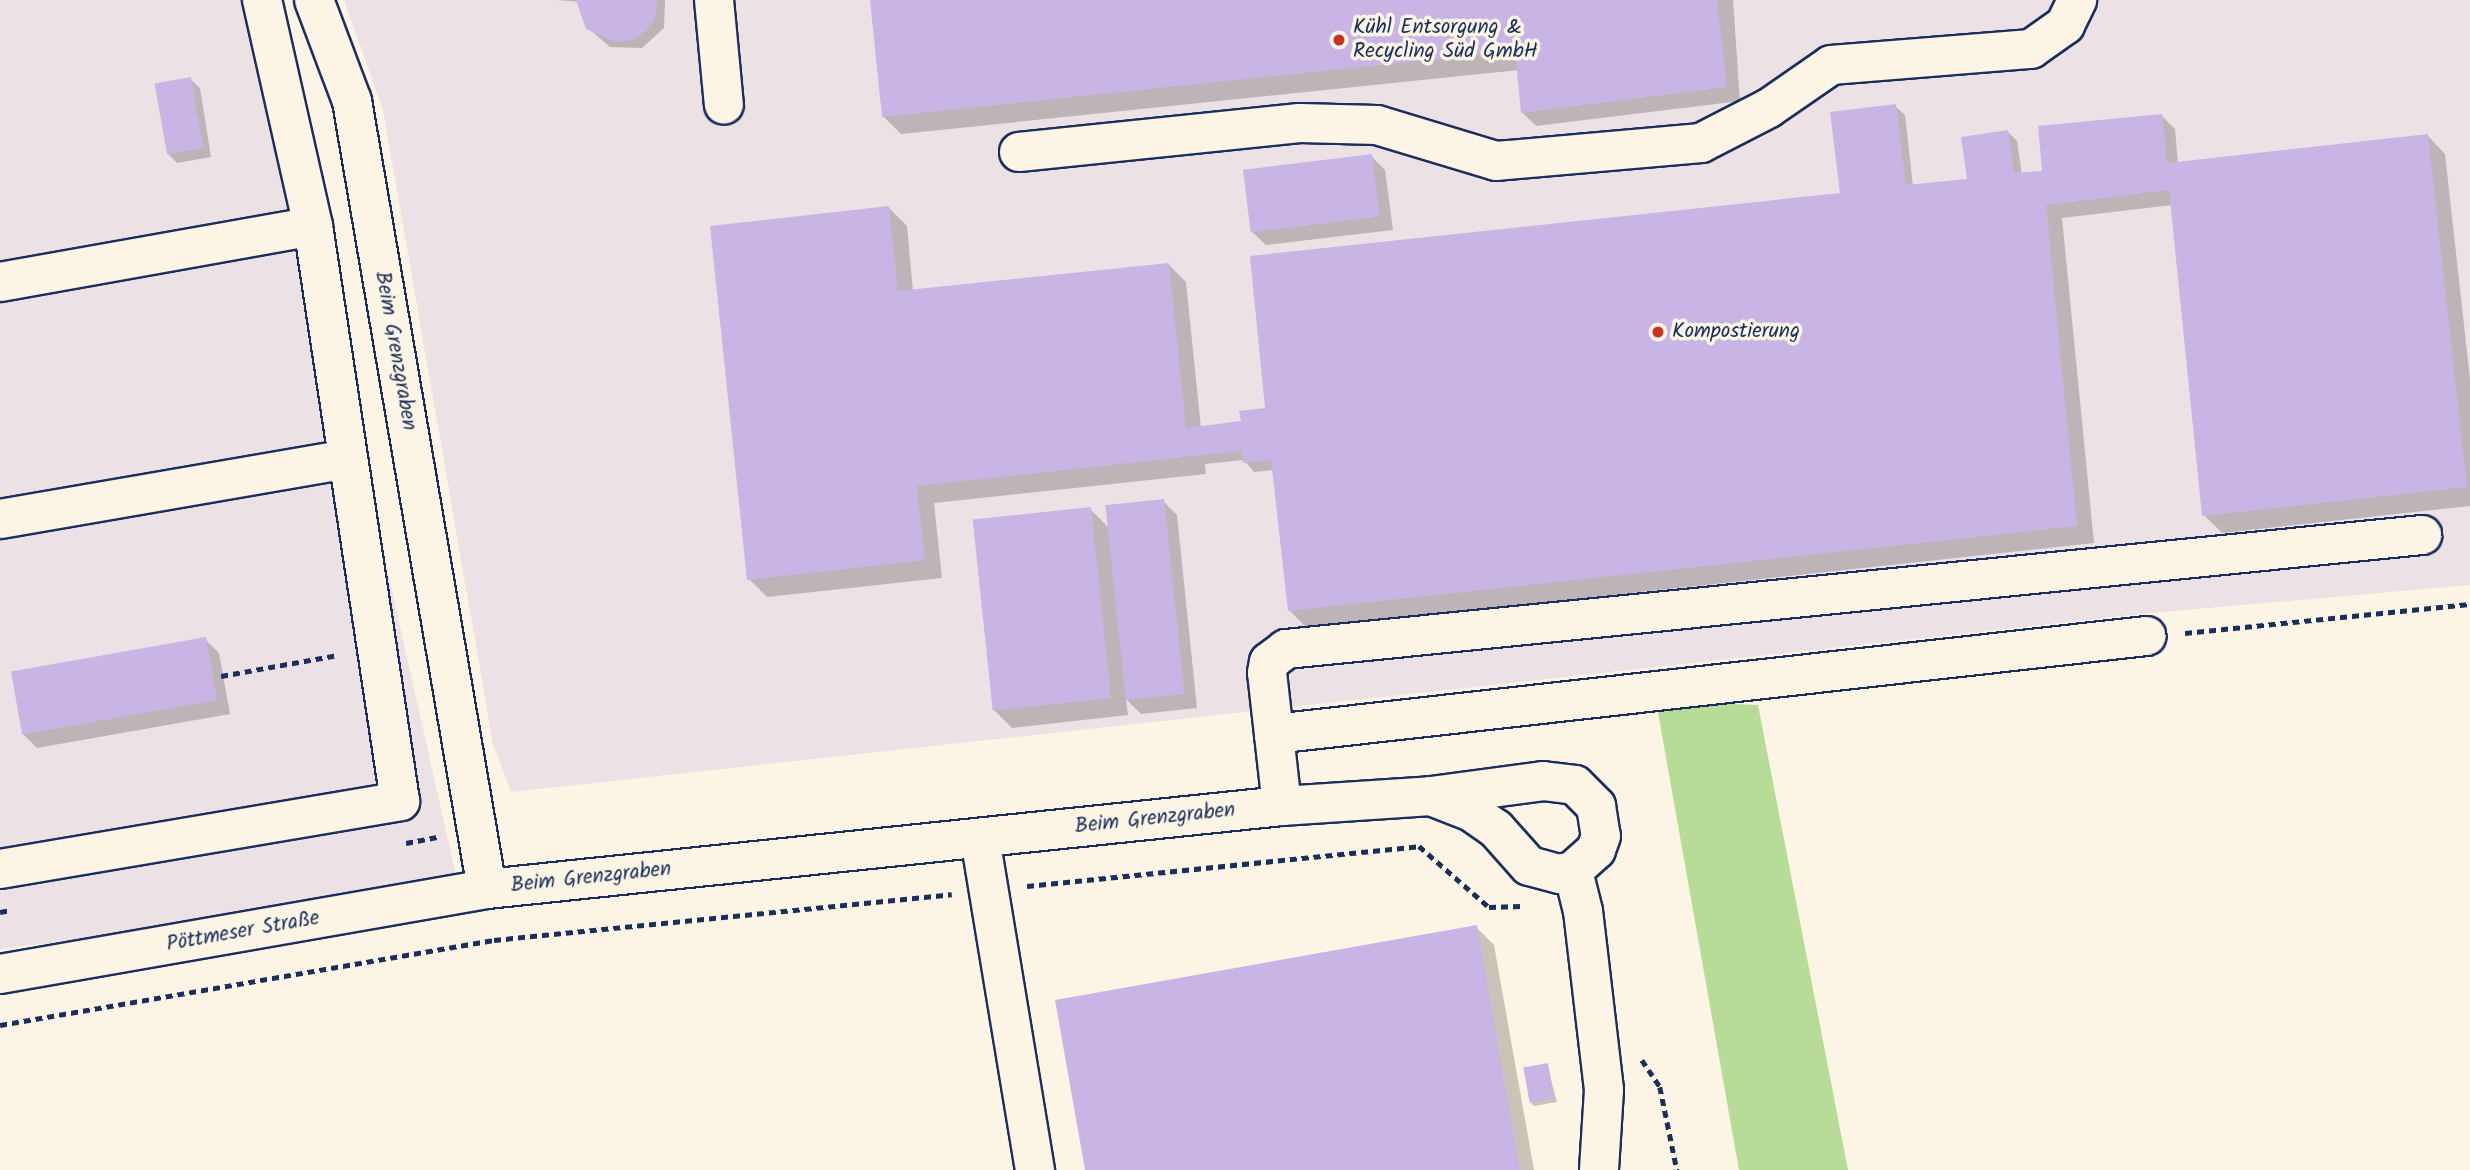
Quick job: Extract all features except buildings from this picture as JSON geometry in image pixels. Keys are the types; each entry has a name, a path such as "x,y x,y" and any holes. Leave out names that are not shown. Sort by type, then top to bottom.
{"street":[{"path":"0,869 400,801 313,226 262,0"},
{"name":"Beim Grenzgraben","path":"314,0 352,101 487,889 1282,806 1431,796 1543,781 1574,785 1596,806 1601,836 1577,887"},
{"path":"714,0 724,105"},
{"path":"1019,152 1300,123 1377,125 1496,161 1701,143 1769,108 1831,65 2031,49 2066,25 2077,0"},
{"path":"0,282 313,226"},
{"path":"0,519 348,459"},
{"path":"1282,806 1269,662 1286,649 2422,535"},
{"path":"1274,734 2147,636"},
{"path":"1431,796 1496,828 1529,866 1577,887 1604,1090 1599,1170"},
{"path":"980,838 1035,1170"},
{"name":"Pöttmeser Straße","path":"0,974 487,889"}],"path":[{"path":"2147,636 2470,604"},
{"path":"221,676 377,648"},
{"path":"0,1025 494,940 1419,846 1489,907 1577,887"},
{"path":"1597,1029 1633,1047 1660,1087 1678,1170"}],"shaded area":[{"path":"0,0 259,0 460,893 0,949"},
{"path":"344,0 2470,0 2470,585 2151,613 511,792 493,744 383,110"}],"green space":[{"path":"1656,701 1758,705 1848,1170 1739,1170"}],"place":[{"name":"Kühl Entsorgung & Recycling Süd GmbH","path":"1339,40"},
{"name":"Kompostierung","path":"1658,332"}]}
